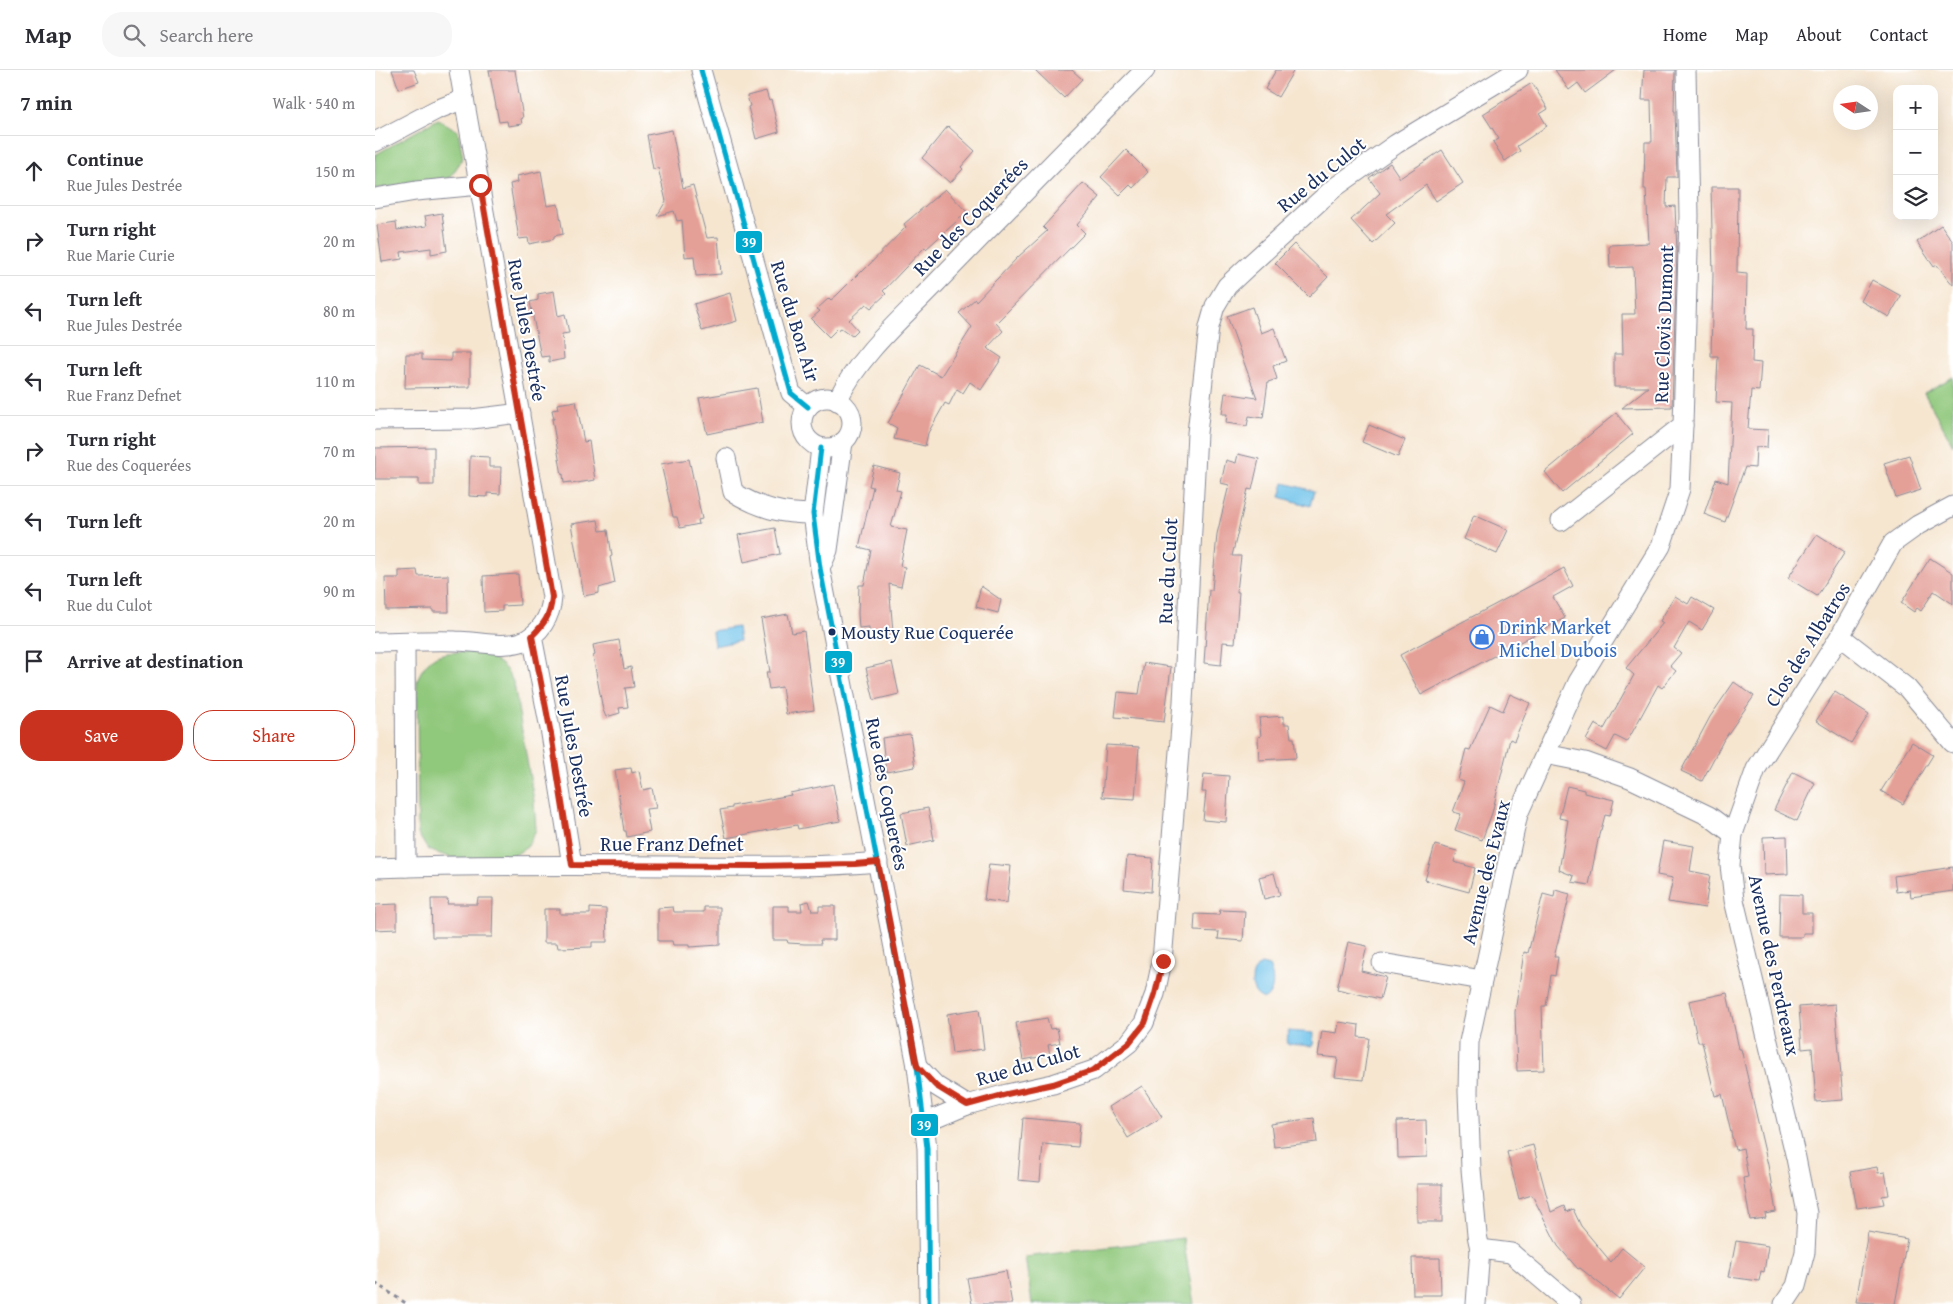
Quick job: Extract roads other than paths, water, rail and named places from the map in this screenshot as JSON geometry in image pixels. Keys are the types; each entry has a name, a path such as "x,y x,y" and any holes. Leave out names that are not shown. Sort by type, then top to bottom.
{"street":[{"name":"Rue Jules Destrée","path":"459,70 552,597 549,616 532,636 551,734 572,865"},
{"name":"Rue du Bon Air","path":"704,70 791,393 808,407"},
{"name":"Rue des Coquerées","path":"837,401 845,385 865,357 1145,70"},
{"name":"Rue du Culot","path":"967,1105 1053,1084 1094,1070 1129,1043 1145,1023 1155,994 1163,961 1183,702 1197,434 1209,327 1215,306 1227,286 1333,188 1396,144 1518,70"},
{"name":"Rue Clovis Dumont","path":"1561,521 1683,425 1689,216 1686,70"},
{"path":"375,142 436,110 464,99"},
{"path":"375,198 416,191 480,185"},
{"path":"822,399 837,401 851,415 852,425 849,435 843,442 833,448 821,448 810,442 803,431 802,419 808,407 822,399"},
{"path":"375,420 472,419 520,413"},
{"name":"Avenue des Evaux","path":"1476,1304 1480,1249 1471,1169 1468,1092 1469,1042 1518,814 1578,682 1661,546 1680,489 1683,425"},
{"path":"820,568 828,550 843,442"},
{"name":"Rue des Coquerées","path":"821,448 813,514 820,568 917,1066 927,1148 929,1304"},
{"path":"726,458 733,492 753,504 793,514 813,514"},
{"name":"Clos des Albatros","path":"1733,834 1756,769 1840,636 1893,543 1917,525 1953,506"},
{"path":"375,642 457,641 501,644 521,642 532,636"},
{"path":"1840,636 1907,688 1953,743"},
{"path":"405,642 406,867"},
{"path":"1545,754 1585,762 1629,778 1709,816 1733,834"},
{"name":"Avenue des Perdreaux","path":"1733,834 1730,865 1734,900 1796,1158 1807,1213 1805,1252 1796,1286 1784,1304"},
{"name":"Rue Franz Defnet","path":"375,868 572,865 756,866 878,862"},
{"path":"1382,963 1482,980"},
{"path":"917,1066 936,1086 967,1105"},
{"path":"921,1102 929,1105 967,1105"},
{"path":"924,1123 967,1105"},
{"path":"927,1148 945,1126 967,1105"},
{"path":"1480,1249 1511,1254 1571,1304"}],"water":[{"path":"1284,483 1314,491 1310,506 1280,497"},
{"path":"737,627 739,641 714,646 712,631"},
{"path":"1261,964 1269,966 1273,979 1271,992 1265,999 1256,993 1252,983 1254,972"},
{"path":"1288,1031 1314,1033 1313,1046 1287,1044"}],"place":[{"name":"Mousty Rue Coquerée","path":"832,632"},
{"name":"Drink Market Michel Dubois","path":"1482,637"}]}
